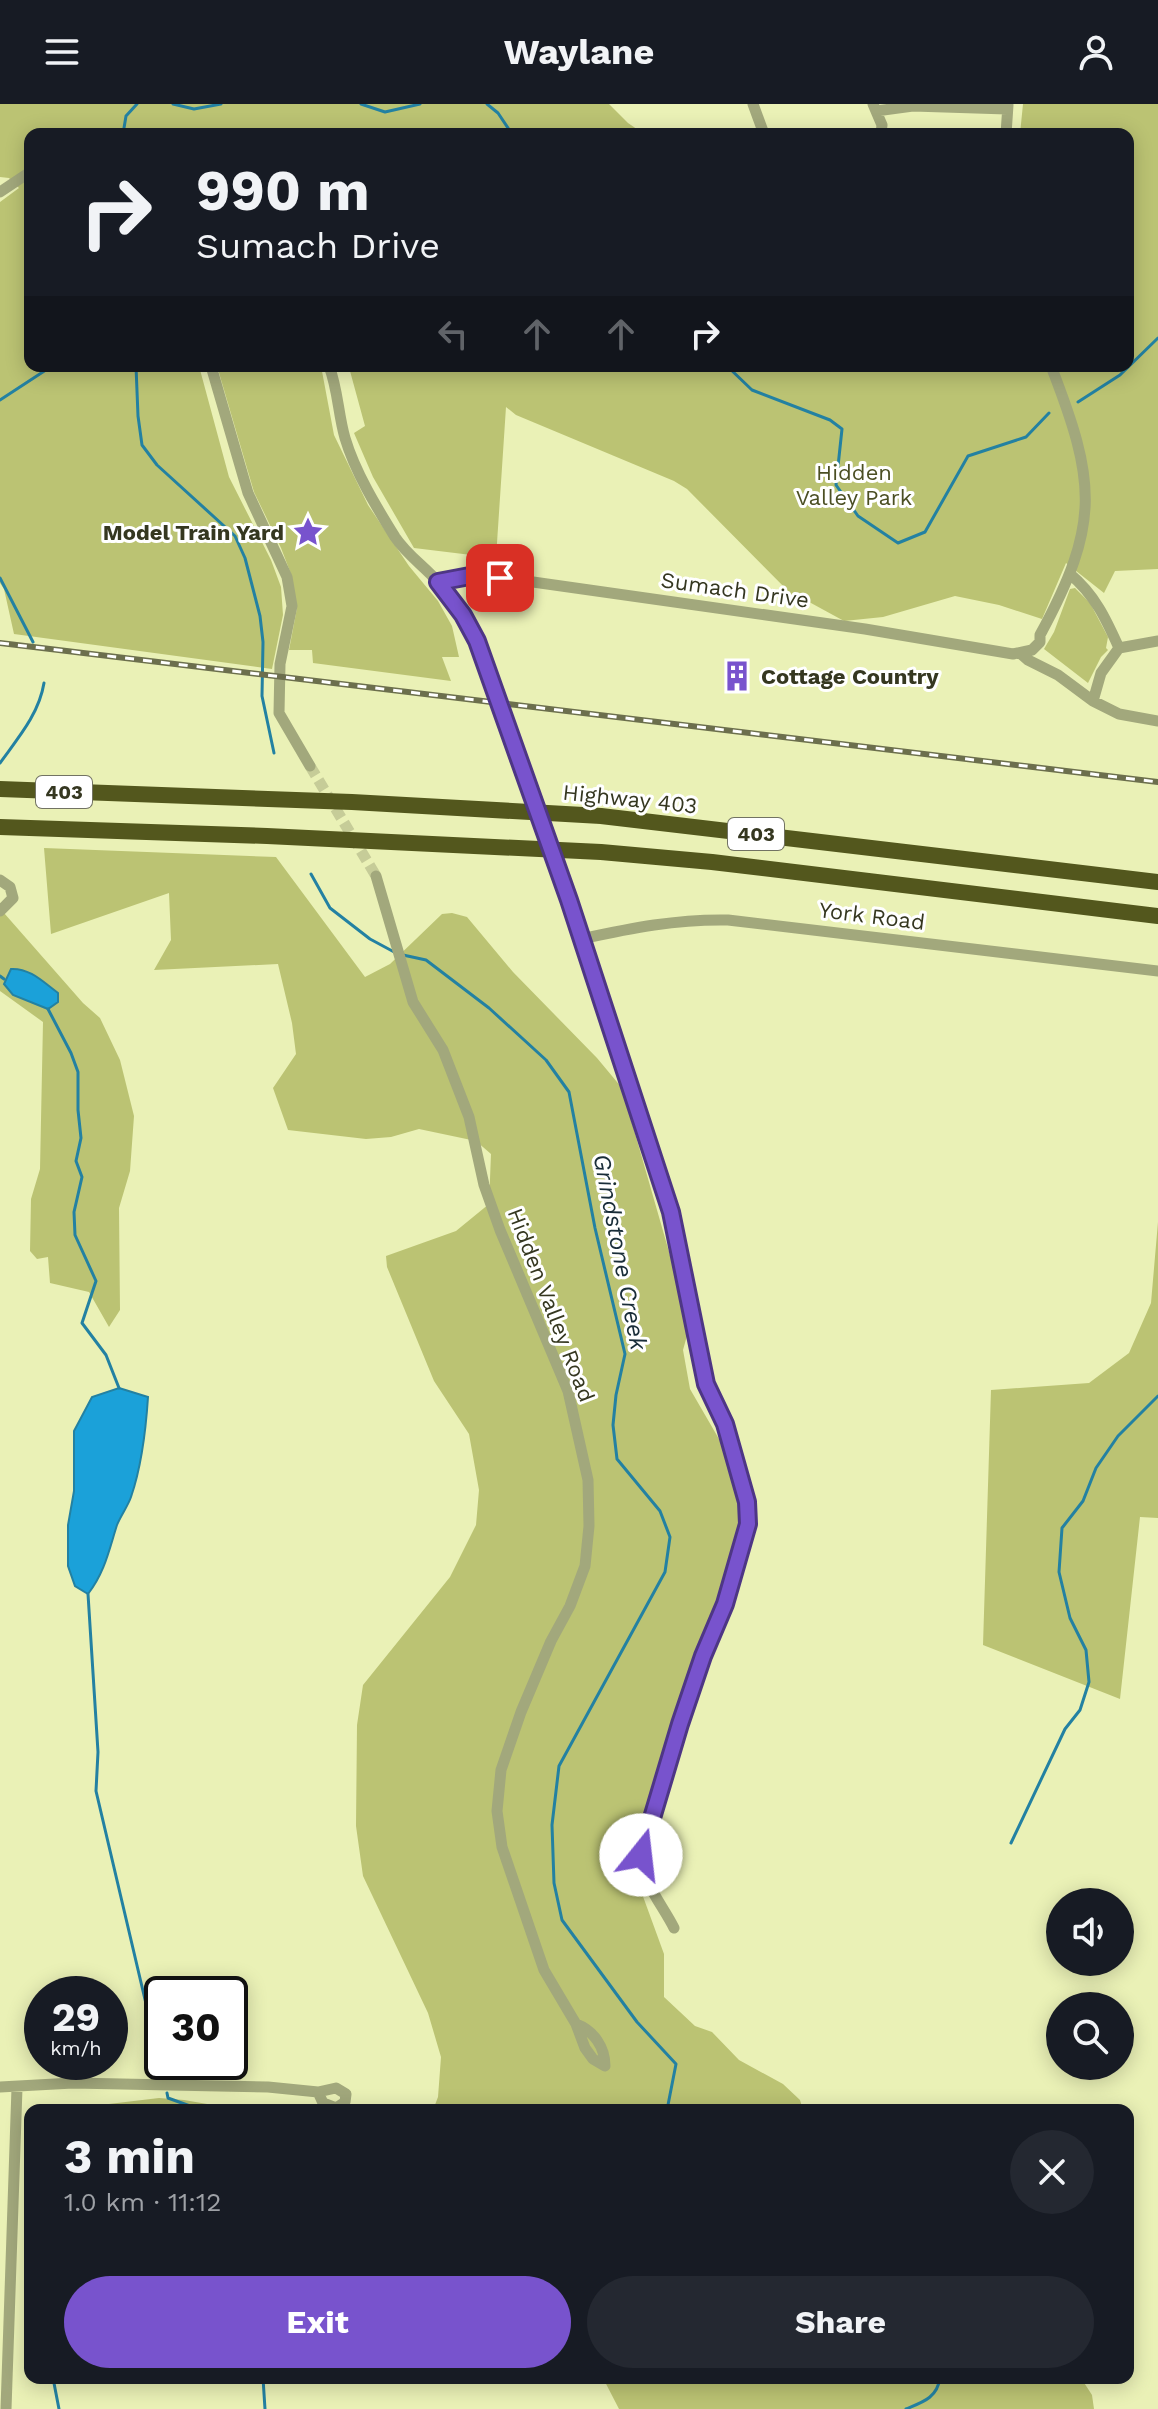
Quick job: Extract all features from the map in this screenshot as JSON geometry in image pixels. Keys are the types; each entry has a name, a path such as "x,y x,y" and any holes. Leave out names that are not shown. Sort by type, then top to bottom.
{"highway":[{"name":"Highway 403","path":"0,789 352,802 601,816 1158,882"},
{"name":"403","path":"0,830 94,830 601,852 712,862 1158,916"}],"street":[{"path":"753,104 762,128"},
{"path":"882,128 875,107 1007,106 1006,128"},
{"path":"0,192 24,176"},
{"path":"213,372 248,493 287,577 292,606 280,664 279,713 310,766"},
{"path":"330,372 346,442 395,537 438,582 463,615 477,641 569,900 671,1212 706,1384 725,1424 747,1502 748,1524 725,1604 680,1724 641,1855 651,1891 674,1928"},
{"path":"1023,651 1032,650 1040,642 1040,635 1070,574 1081,541 1087,498 1085,469 1070,414 1053,372"},
{"path":"1070,574 1091,593 1104,613 1119,648"},
{"name":"Sumach Drive","path":"438,582 475,575 526,581 871,630 1013,654 1023,651"},
{"path":"1093,701 1101,673 1119,648 1158,641"},
{"path":"1023,651 1052,667 1093,701 1119,714 1158,721"},
{"name":"Hidden Valley Road","path":"376,876 413,1002 443,1050 469,1117 484,1185 500,1230 568,1391 588,1480 589,1526 585,1566 521,1712 501,1770 497,1811 502,1847 544,1970 576,2024"},
{"path":"0,880 10,887 13,898 0,911"},
{"name":"York Road","path":"581,939 661,922 728,920 1158,971"},
{"path":"0,2087 73,2083 268,2087 318,2092"},
{"path":"6,2409 17,2088"}],"green space":[{"path":"0,104 609,104 635,128 24,128 24,372 201,372 229,477 271,560 281,587 283,615 272,669 14,634 0,583 0,202 19,188 9,178 0,177"},
{"name":"Hidden Valley Park","path":"1023,104 1158,104 1158,569 1115,571 1104,593 1066,563 1042,619 999,605 955,596 883,617 844,621 793,596 687,489 516,415 506,407 496,558 414,548 373,477 354,433 365,426 350,372 1134,372 1134,128 1021,128"},
{"path":"219,372 322,372 334,435 368,505 409,566 438,601 452,626 459,657 442,657 451,681 313,663 312,650 289,650 297,608 291,574 254,492"},
{"path":"1075,588 1090,603 1108,637 1108,650 1088,683 1044,649 1054,632 1070,589"},
{"path":"44,848 276,857 365,977 390,964 442,914 467,917 513,972 622,1088 690,1325 683,1350 690,1389 730,1458 744,1531 734,1577 651,1794 633,1869 664,1954 664,1997 695,2026 712,2032 739,2060 783,2084 801,2104 435,2104 441,2057 428,2013 363,1876 356,1826 357,1725 363,1685 450,1577 476,1525 479,1490 469,1434 434,1381 387,1267 386,1256 456,1231 489,1204 491,1154 476,1141 419,1129 391,1137 366,1139 288,1130 273,1088 296,1054 278,964 154,970 171,940 169,893 51,934"},
{"path":"4,913 83,1003 100,1018 120,1060 134,1116 130,1171 119,1208 120,1310 109,1327 89,1292 50,1283 48,1257 37,1259 30,1251 31,1199 40,1169 43,1022 0,991 0,915"},
{"path":"1158,1222 1158,1518 1140,1517 1120,1699 983,1645 991,1390 1089,1383 1129,1353 1151,1303"},
{"path":"159,2098 207,2104 109,2104"},
{"path":"606,2384 1085,2384 1092,2395 1094,2409 619,2409"}],"water":[{"path":"11,969 30,973 42,980 58,993 58,1002 48,1009 13,995 4,984"},
{"path":"119,1388 148,1397 142,1448 131,1497 117,1525 103,1569 88,1594 75,1586 68,1566 68,1525 74,1491 74,1431 92,1397"}],"waterway":[{"name":"Grindstone Creek","path":"124,128 126,116 137,104"},
{"name":"Grindstone Creek","path":"173,104 194,109 221,104"},
{"name":"Grindstone Creek","path":"361,104 385,112 420,104"},
{"name":"Grindstone Creek","path":"487,104 508,128"},
{"name":"Grindstone Creek","path":"1134,361 1158,338"},
{"path":"0,400 43,372"},
{"name":"Grindstone Creek","path":"136,372 142,445 157,465 235,536 245,558 260,616 262,696 274,753"},
{"name":"Grindstone Creek","path":"733,372 752,390 830,420 842,429 836,485 858,516 898,543 925,532 968,456 1026,437 1049,413"},
{"name":"Grindstone Creek","path":"1078,402 1123,372"},
{"path":"0,578 33,642"},
{"path":"0,763 33,715 44,683"},
{"name":"Grindstone Creek","path":"311,874 330,908 370,939 396,953"},
{"name":"Grindstone Creek","path":"403,955 426,960 489,1008 546,1060 569,1092 595,1228 625,1354 613,1425 617,1459 660,1511 670,1537 665,1572 559,1766 552,1825 554,1883 562,1920 637,2022 676,2064 668,2104"},
{"path":"0,976 4,979"},
{"path":"48,1009 78,1072 81,1138 76,1161 82,1177 74,1212 75,1235 96,1281 82,1323 106,1355 119,1388"},
{"path":"1011,1843 1065,1729 1080,1710 1089,1682 1086,1650 1070,1618 1059,1572 1062,1528 1083,1501 1096,1468 1118,1436 1158,1396"},
{"path":"88,1594 98,1752 96,1791 144,1995"},
{"path":"167,2093 168,2098 184,2104"},
{"path":"54,2384 59,2409"},
{"path":"263,2384 265,2409"},
{"name":"Grindstone Creek","path":"906,2409 932,2395 938,2384"}],"tunnel":[{"path":"310,766 376,876"}],"railway":[{"path":"0,643 1158,782"}],"place":[{"name":"Model Train Yard","path":"308,532"},
{"name":"Cottage Country","path":"737,676"}],"route":[{"path":"500,578 475,575 438,582 463,615 477,641 569,900 671,1212 706,1384 725,1424 747,1502 748,1524 725,1604 680,1724 641,1855"}]}
